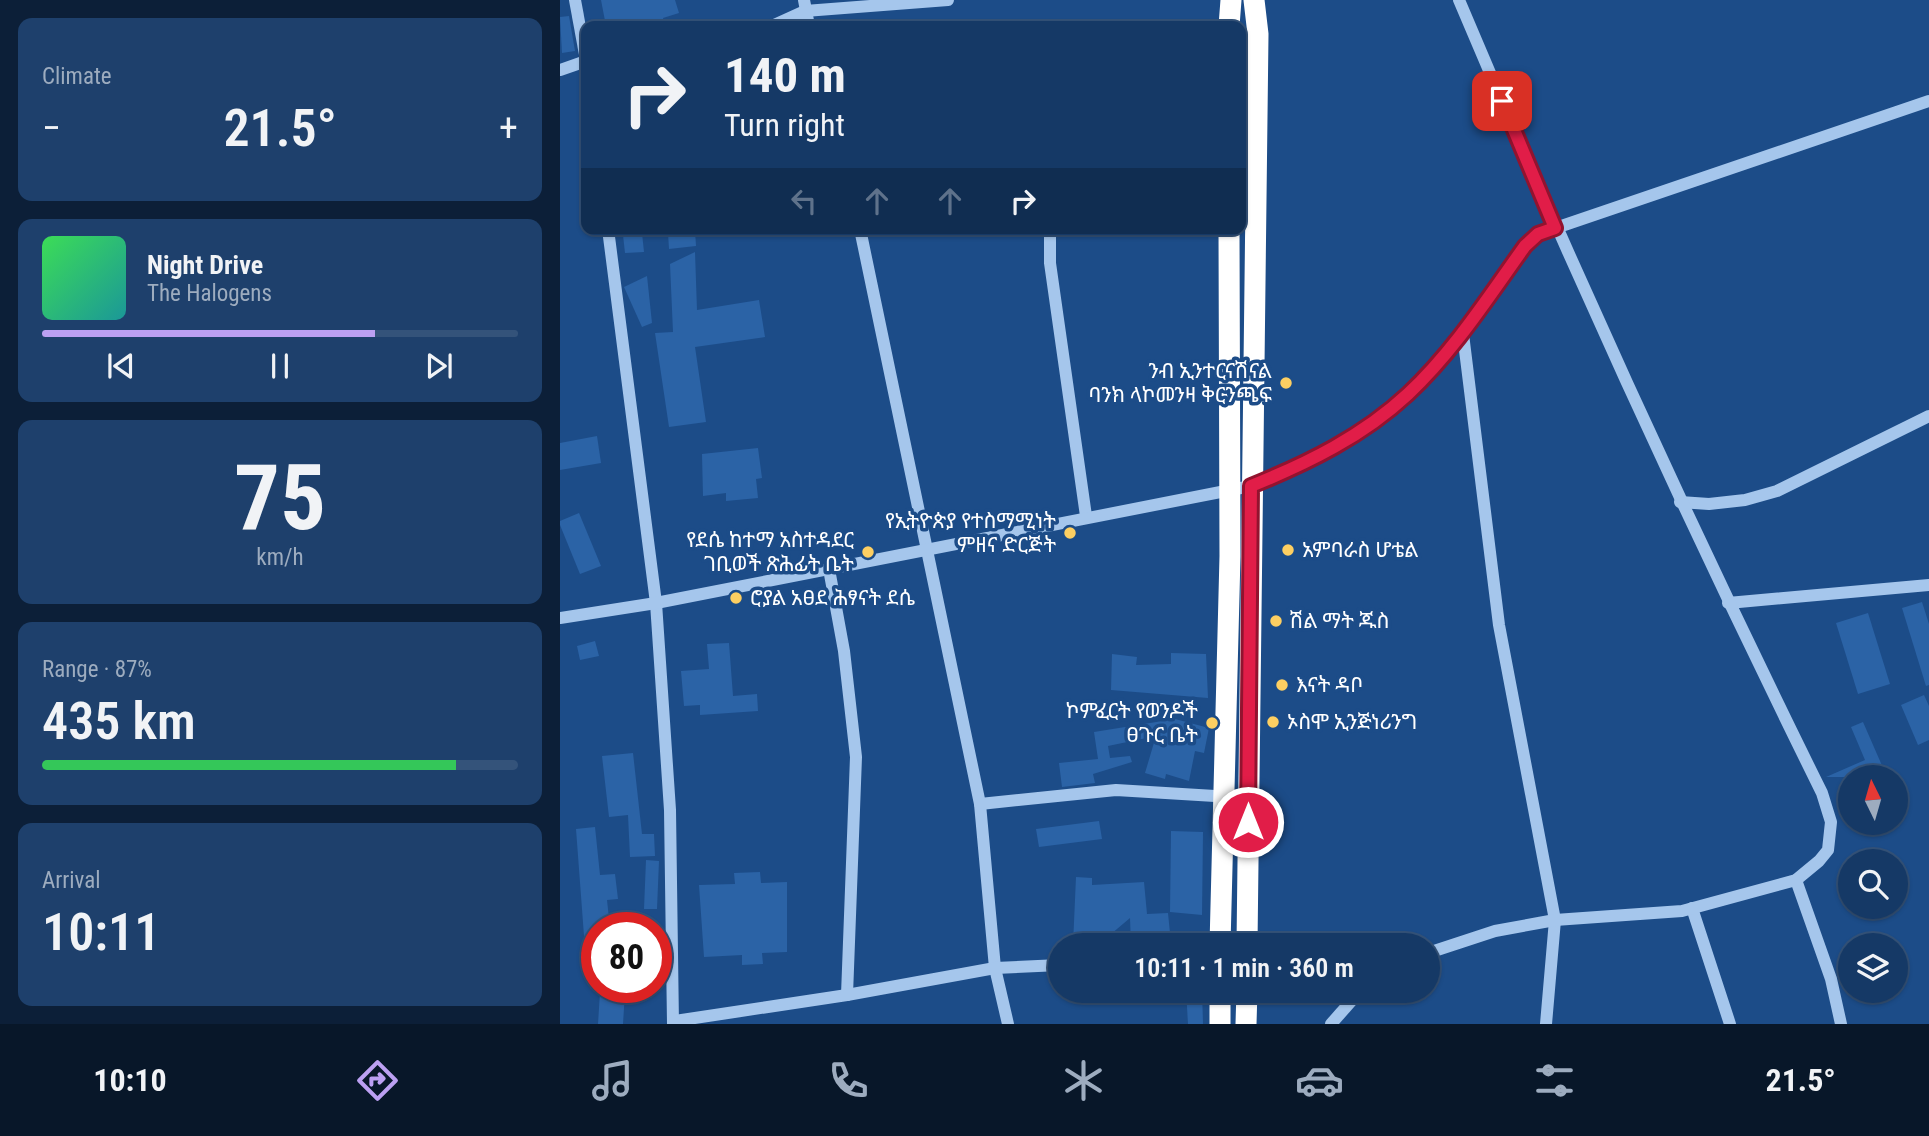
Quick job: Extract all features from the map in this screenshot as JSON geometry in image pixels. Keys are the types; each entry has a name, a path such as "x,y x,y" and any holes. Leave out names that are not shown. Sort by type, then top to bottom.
{"highway":[{"path":"1229,21 1231,0"},
{"path":"1247,933 1251,486 1248,206 1258,34 1254,0"},
{"path":"1220,933 1230,556 1229,235"},
{"path":"1225,700 1249,701"},
{"path":"1220,1003 1220,1024"},
{"path":"1246,1024 1247,1003"}],"street":[{"path":"575,0 581,33"},
{"path":"780,21 804,6 948,0"},
{"path":"1440,949 1495,931 1555,920 1692,908 1796,880 1828,850 1831,822 1822,793 1680,502 1555,228 1459,0"},
{"path":"560,70 581,63"},
{"path":"560,618 656,603 928,547 1251,486 1310,462 1350,438 1408,394 1463,334 1525,246 1538,234 1929,101"},
{"path":"609,235 656,603 670,810 674,1023 995,968 1048,966"},
{"path":"861,235 980,804 995,968 1008,1024"},
{"path":"1049,235 1050,263 1086,516"},
{"path":"1463,334 1500,625 1555,920 1546,1024"},
{"path":"1680,502 1709,504 1745,500 1777,491 1929,416"},
{"path":"829,569 844,652 856,757 847,995"},
{"path":"1728,603 1929,585"},
{"path":"980,804 1116,790 1248,798"},
{"path":"1796,880 1831,979 1841,1024"},
{"path":"1692,908 1730,1024"},
{"path":"1331,1024 1350,1003"}],"building":[{"path":"601,0 675,0 679,13 663,18 664,21 605,21"},
{"path":"569,16 575,51 562,53 560,17"},
{"path":"623,235 642,235 644,252 625,253"},
{"path":"668,235 695,235 696,246 669,249"},
{"path":"695,252 697,310 759,300 765,337 695,347 706,422 669,427 655,333 673,332 670,264"},
{"path":"647,276 652,323 642,327 624,287"},
{"path":"597,436 601,463 560,470 560,443"},
{"path":"758,448 762,478 756,479 758,498 726,501 726,493 703,496 702,454"},
{"path":"579,513 601,566 580,574 560,525 560,521"},
{"path":"1922,602 1929,624 1929,685 1926,686 1902,608"},
{"path":"1868,613 1890,684 1858,694 1836,623"},
{"path":"595,641 599,656 580,660 577,646"},
{"path":"729,643 733,696 757,694 758,711 700,715 700,705 684,706 681,671 709,669 707,644"},
{"path":"1171,653 1206,654 1208,698 1111,690 1112,654 1137,657 1136,665 1171,664"},
{"path":"1924,695 1929,706 1929,740 1918,745 1901,705"},
{"path":"1175,719 1209,728 1204,753 1195,751 1189,781 1166,774 1165,779 1145,773 1156,736 1108,746 1110,758 1130,756 1132,762 1093,774 1095,783 1062,787 1059,763 1098,759 1094,732"},
{"path":"1863,722 1882,765 1854,765 1865,760 1851,727"},
{"path":"633,753 642,834 654,834 655,856 630,857 628,815 609,817 602,756"},
{"path":"1838,772 1838,777 1826,777"},
{"path":"1099,821 1102,839 1039,847 1036,829"},
{"path":"595,827 600,875 615,874 618,899 607,900 608,912 582,912 576,829"},
{"path":"1171,831 1203,832 1202,915 1170,912"},
{"path":"646,860 659,861 657,909 644,909"},
{"path":"760,872 761,883 787,882 787,952 762,953 763,964 742,965 742,955 704,957 699,885 735,884 734,873"},
{"path":"1076,877 1092,878 1092,885 1144,882 1147,914 1168,913 1170,933 1131,933 1130,918 1112,933 1074,933"},
{"path":"599,1003 624,1003 623,1024 598,1024"},
{"path":"1187,1003 1202,1003 1203,1024 1188,1024"}],"place":[{"name":"ንብ ኢንተርናሽናል ባንክ ላኮመንዛ ቅርንጫፍ","path":"1286,383"},
{"name":"የኢትዮጵያ የተስማሚነት ምዘና ድርጅት","path":"1070,533"},
{"name":"አምባራስ ሆቴል","path":"1288,550"},
{"name":"የደሴ ከተማ አስተዳደር ገቢወች ጽሕፊት ቤት","path":"868,552"},
{"name":"ሮያል አፀደ ሕፃናት ደሴ","path":"736,598"},
{"name":"ሽል ማት ጁስ","path":"1276,621"},
{"name":"እናት ዳቦ","path":"1282,685"},
{"name":"ኦስሞ ኢንጅነሪንግ","path":"1273,722"},
{"name":"ኮምፈርት የወንዶች ፀጉር ቤት","path":"1212,723"}],"route":[{"path":"1248,822 1251,486 1310,462 1350,438 1408,394 1463,334 1525,246 1538,234 1555,228 1502,101"}]}
